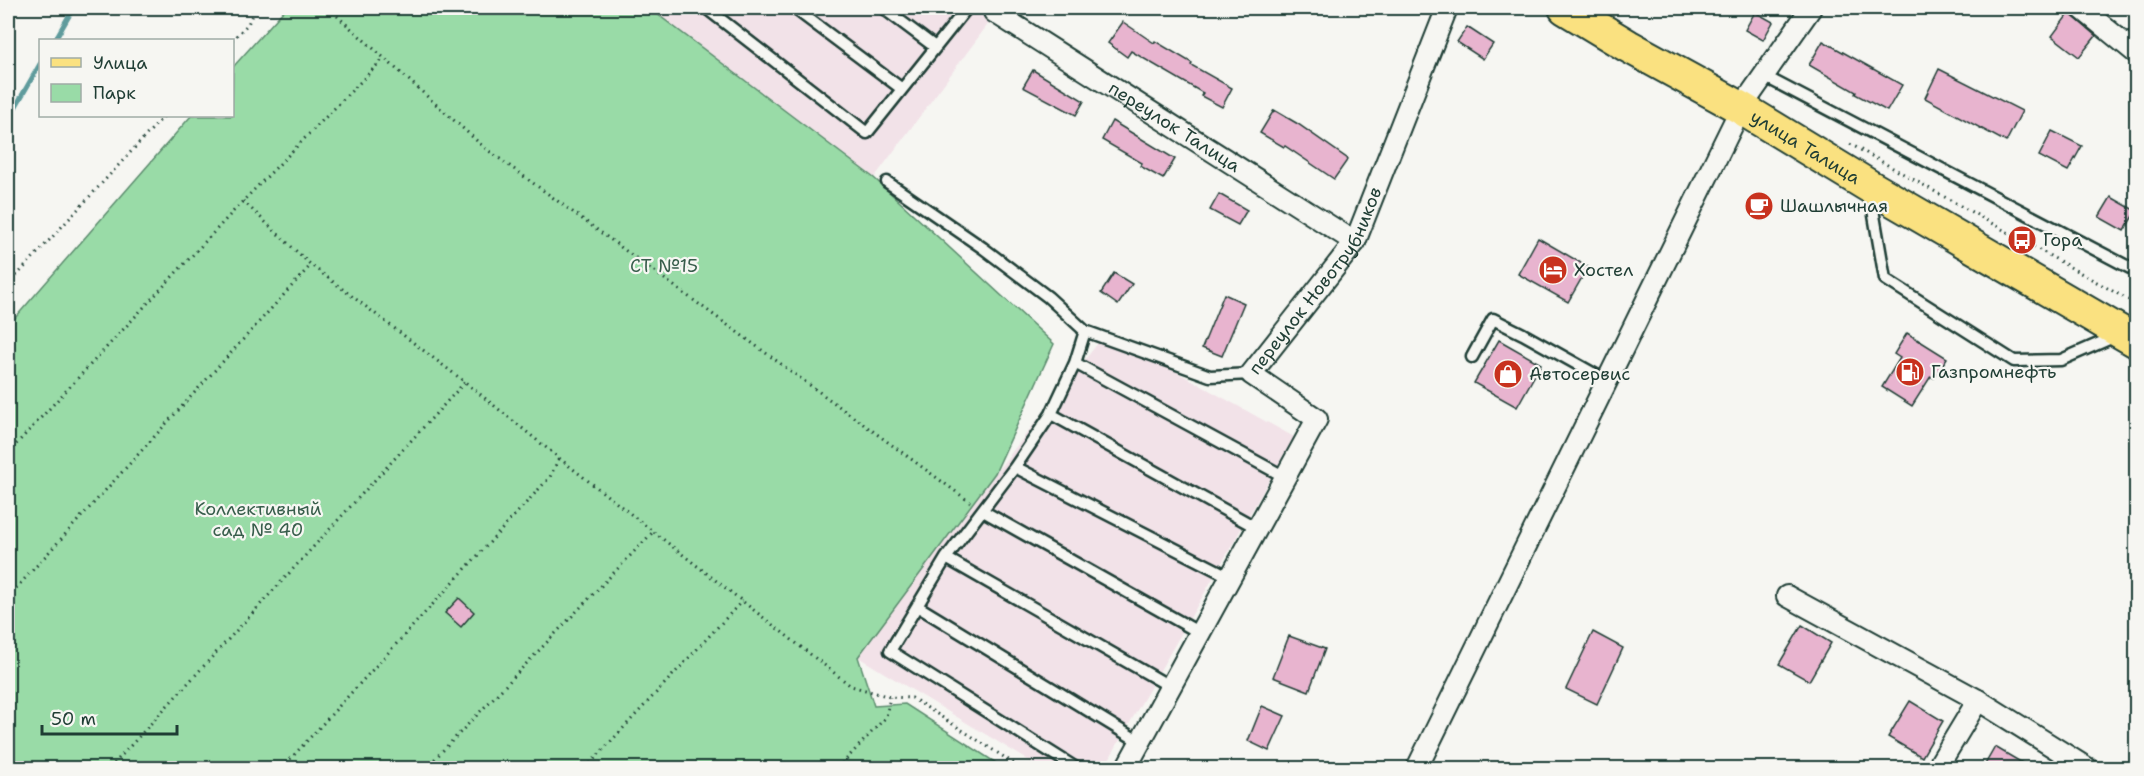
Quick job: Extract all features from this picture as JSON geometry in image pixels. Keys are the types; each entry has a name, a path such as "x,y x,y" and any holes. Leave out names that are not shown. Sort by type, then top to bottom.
{"main road":[{"name":"улица Талица","path":"1565,8 1628,46 1741,108 1869,186 2129,337"}],"street":[{"name":"переулок Новотрубников","path":"1126,768 1317,419 1251,374 1355,242 1447,8"},
{"path":"1417,768 1741,108 1811,8"},
{"path":"2081,8 2136,53"},
{"name":"переулок Талица","path":"994,12 1355,242"},
{"path":"1787,596 1978,700 2087,768"},
{"path":"1937,768 1978,700"}],"lane":[{"path":"706,8 867,133 967,8"},
{"path":"794,8 902,89"},
{"path":"883,8 935,47"},
{"path":"1764,76 2136,272"},
{"path":"887,182 983,248 1048,297 1085,331 1210,376 1251,374"},
{"path":"1869,186 1885,279 2014,361 2061,360 2129,337"},
{"path":"1472,357 1493,319 1607,381"},
{"path":"1076,768 890,651 946,558 1016,467 1051,414 1075,363 1085,331"},
{"path":"1075,363 1285,477"},
{"path":"1051,414 1257,528"},
{"path":"1016,467 1230,578"},
{"path":"983,511 1200,633"},
{"path":"946,558 1171,687"},
{"path":"917,606 1140,742"}],"path":[{"path":"233,39 248,24 255,8"},
{"path":"328,8 485,148 983,511"},
{"path":"8,453 243,201 384,58"},
{"path":"8,285 163,117"},
{"path":"1847,142 2136,304"},
{"path":"243,201 311,265 465,382 850,686 890,697 912,698 1021,768"},
{"path":"8,597 311,265"},
{"path":"110,768 465,382"},
{"path":"282,768 550,477 559,458"},
{"path":"426,768 653,532"},
{"path":"586,768 742,601"},
{"path":"838,768 886,717 890,697"}],"shaded area":[{"path":"652,8 1000,8 874,178"},
{"path":"1106,333 1294,437 1104,768 1041,768 858,657 966,510"}],"green space":[{"name":"Коллективный сад № 40","path":"286,8 644,8 653,11 874,178 1054,344 995,473 858,657 874,706 905,704 1004,768 8,768 8,326 190,117 234,117 234,66"}],"building":[{"path":"1755,12 1773,22 1763,40 1745,30"},
{"path":"2069,13 2096,36 2079,57 2052,36"},
{"path":"1123,22 1154,43 1155,41 1232,88 1222,107 1201,96 1203,93 1131,51 1127,57 1108,43"},
{"path":"1467,27 1493,44 1483,59 1457,42"},
{"path":"1823,41 1902,85 1887,111 1809,65"},
{"path":"1939,69 2022,111 2006,142 1925,98"},
{"path":"1033,70 1084,101 1076,115 1023,87"},
{"path":"1274,110 1348,159 1334,179 1285,146 1260,133"},
{"path":"1112,121 1175,159 1163,179 1140,166 1142,163 1102,140"},
{"path":"2052,131 2082,146 2068,171 2039,156"},
{"path":"1219,194 1247,210 1238,225 1210,210"},
{"path":"2111,197 2136,211 2124,231 2099,217"},
{"name":"Хостел","path":"1538,238 1588,267 1568,302 1518,274"},
{"path":"1114,273 1132,284 1118,305 1101,293"},
{"path":"1224,294 1244,303 1222,356 1202,348"},
{"path":"1907,333 1947,358 1934,378 1931,376 1912,406 1882,387 1900,358 1894,354"},
{"name":"Автосервис","path":"1499,340 1541,364 1517,407 1474,383"},
{"path":"459,598 474,612 461,627 445,613"},
{"path":"1802,625 1831,643 1809,681 1779,664"},
{"path":"1593,632 1623,648 1597,704 1566,689"},
{"path":"1289,636 1325,649 1309,691 1273,677"},
{"path":"1910,701 1943,721 1922,757 1888,737"},
{"path":"1262,706 1285,716 1269,751 1248,741"},
{"path":"1995,747 2031,768 1983,768"}],"waterway":[{"path":"56,39 70,14 70,8"},
{"path":"8,120 39,66"}],"place":[{"name":"Шашлычная","path":"1759,206"},
{"name":"Гора","path":"2022,240"},
{"name":"Хостел","path":"1553,270"},
{"name":"Газпромнефть","path":"1910,372"},
{"name":"Автосервис","path":"1508,374"}],"park label":[{"name":"СТ №15","path":"664,266"}]}
